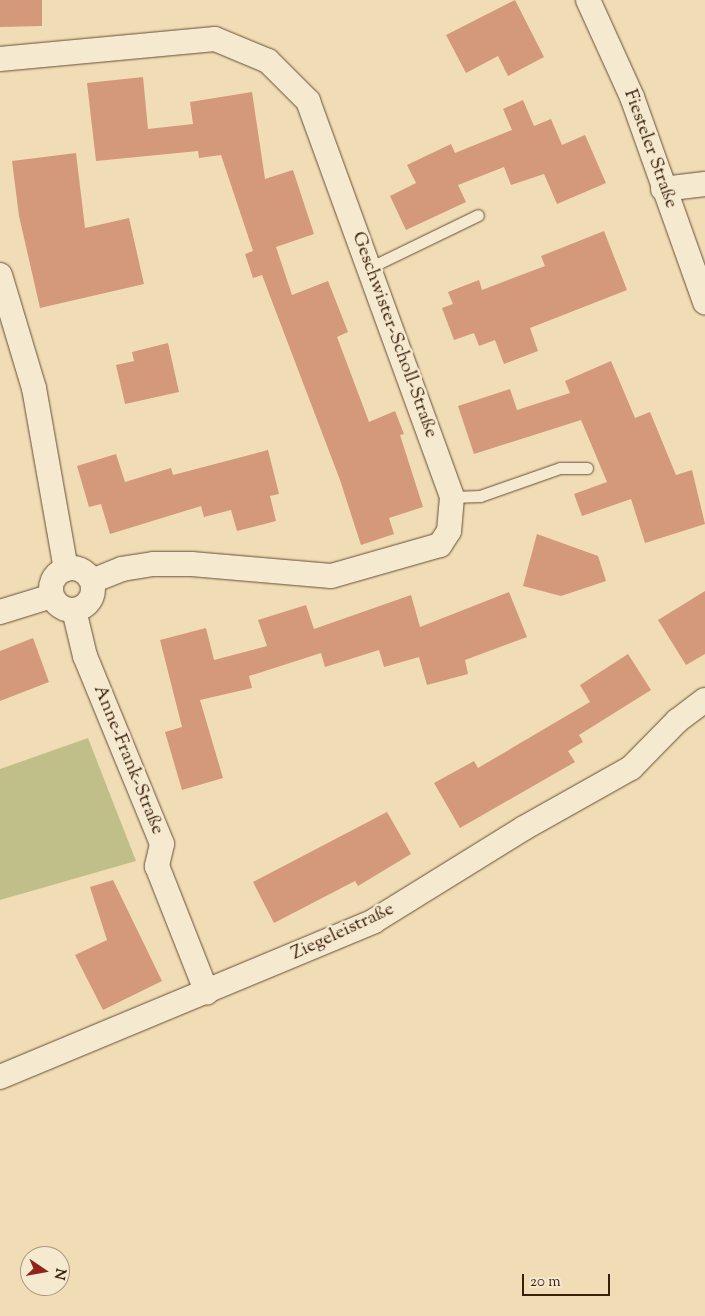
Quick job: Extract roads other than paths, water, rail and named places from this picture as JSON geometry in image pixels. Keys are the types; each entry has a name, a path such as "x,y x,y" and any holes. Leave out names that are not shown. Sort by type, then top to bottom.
{"street":[{"name":"Fiesteler Straße","path":"588,0 632,97 663,189 705,302"},
{"name":"Geschwister-Scholl-Straße","path":"0,59 215,39 268,61 308,101 452,497 449,531 440,545 331,576 192,564 153,564 122,569 92,581"},
{"path":"663,189 705,184"},
{"path":"0,275 34,388 66,569"},
{"path":"66,569 78,569 92,581 90,600 74,610 58,605 52,596 52,583 66,569"},
{"path":"0,612 52,596"},
{"name":"Anne-Frank-Straße","path":"74,610 85,656 162,844 157,866 207,993"},
{"name":"Ziegeleistraße","path":"0,1077 207,993 374,922 524,828 631,768 677,721 705,700"}],"lane":[{"path":"369,268 478,215"},
{"path":"452,497 480,496 560,468 587,468"}]}
